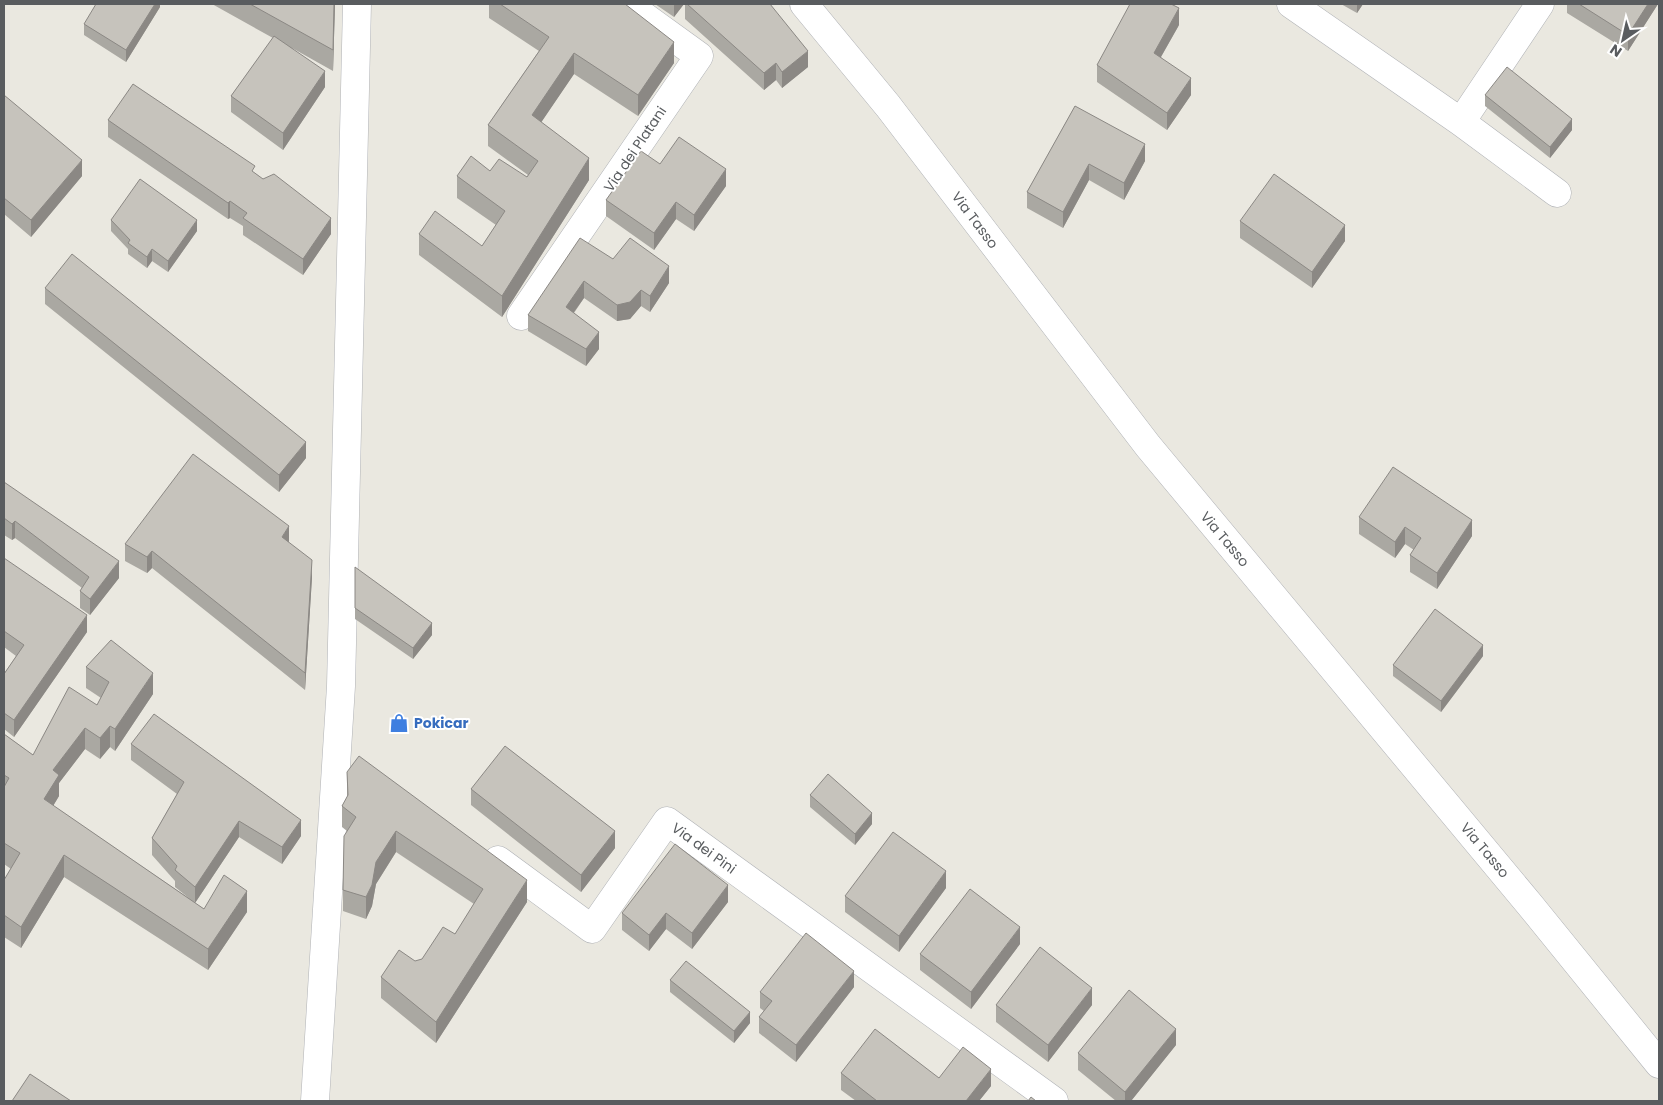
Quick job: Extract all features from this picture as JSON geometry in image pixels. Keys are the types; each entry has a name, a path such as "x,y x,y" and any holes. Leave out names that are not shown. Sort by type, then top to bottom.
{"street":[{"path":"316,1101 336,743 341,686 357,4"},
{"name":"Via dei Platani","path":"521,316 699,56 628,4"},
{"name":"Via Tasso","path":"804,4 888,106 1148,446 1524,897 1659,1064"},
{"path":"1291,4 1461,122 1557,193"},
{"path":"1461,122 1540,4"},
{"path":"336,743 360,761"},
{"name":"Via dei Pini","path":"480,848 592,929 667,821 1054,1101"}],"building":[{"path":"96,4 155,4 126,50 84,24"},
{"path":"250,4 334,4 333,50"},
{"path":"500,4 625,4 674,42 638,95 574,53 532,115 589,158 502,296 419,234 435,211 482,246 505,211 457,176 471,156 490,171 499,159 527,177 538,161 488,125 549,37"},
{"path":"687,4 770,4 808,51 782,72 776,63 764,73"},
{"path":"1130,4 1171,4 1179,8 1154,53 1191,78 1167,113 1097,65"},
{"path":"1579,4 1648,4 1628,35"},
{"path":"274,36 325,71 283,133 231,96"},
{"path":"1507,67 1572,119 1550,147 1485,95"},
{"path":"133,84 255,166 252,171 263,179 274,174 331,218 303,259 243,218 247,213 230,201 228,203 108,120"},
{"path":"4,95 82,160 31,220 4,198"},
{"path":"1075,106 1145,144 1124,183 1089,164 1063,212 1027,192"},
{"path":"679,137 726,169 694,215 676,202 654,233 606,200 641,151 660,164"},
{"path":"1274,174 1345,225 1312,272 1240,221"},
{"path":"140,179 197,220 168,261 152,249 147,257 128,243 130,240 111,220"},
{"path":"580,238 613,259 630,238 669,266 650,296 641,290 630,302 617,305 584,281 566,307 599,332 586,349 528,315"},
{"path":"72,254 306,442 279,475 45,288"},
{"path":"193,454 289,526 282,537 312,560 305,673 152,551 147,557 125,544"},
{"path":"1393,467 1472,520 1437,573 1410,555 1421,538 1405,527 1395,542 1359,517"},
{"path":"4,482 119,561 90,599 80,591 89,577 15,521 12,524 4,518"},
{"path":"4,558 87,615 14,720 4,713 4,674 24,645 4,631"},
{"path":"355,567 432,623 413,648 355,608"},
{"path":"1435,609 1483,645 1441,701 1393,665"},
{"path":"111,640 153,673 115,729 110,726 100,738 85,728 53,770 59,775 44,799 204,909 224,875 247,891 208,949 64,855 21,927 4,915 4,880 20,853 4,843 4,787 9,778 4,775 4,734 33,755 69,687 97,705 109,682 86,667"},
{"path":"154,714 301,820 282,847 239,821 195,887 175,870 177,866 152,838 184,782 131,744"},
{"path":"505,746 615,831 581,875 471,789"},
{"path":"359,756 527,880 436,1022 381,977 399,950 415,961 422,959 443,927 455,934 483,889 396,831 376,862 372,885 366,897 343,890 344,836 356,817 342,806 348,795 347,772"},
{"path":"828,774 872,813 855,834 810,795"},
{"path":"893,832 946,871 899,936 845,896"},
{"path":"675,844 728,885 692,933 666,913 649,935 622,913"},
{"path":"970,889 1020,927 971,992 920,954"},
{"path":"806,933 854,971 796,1045 759,1017 772,1001 760,992"},
{"path":"1040,947 1092,988 1048,1045 996,1005"},
{"path":"686,961 750,1012 734,1031 670,980"},
{"path":"1129,990 1176,1029 1125,1092 1078,1053"},
{"path":"875,1029 939,1078 963,1047 991,1069 966,1101 877,1101 841,1073"},
{"path":"30,1074 71,1101 12,1101"},
{"path":"1031,1097 1036,1101 1028,1101"}],"place":[{"name":"Pokicar","path":"399,723"}]}
